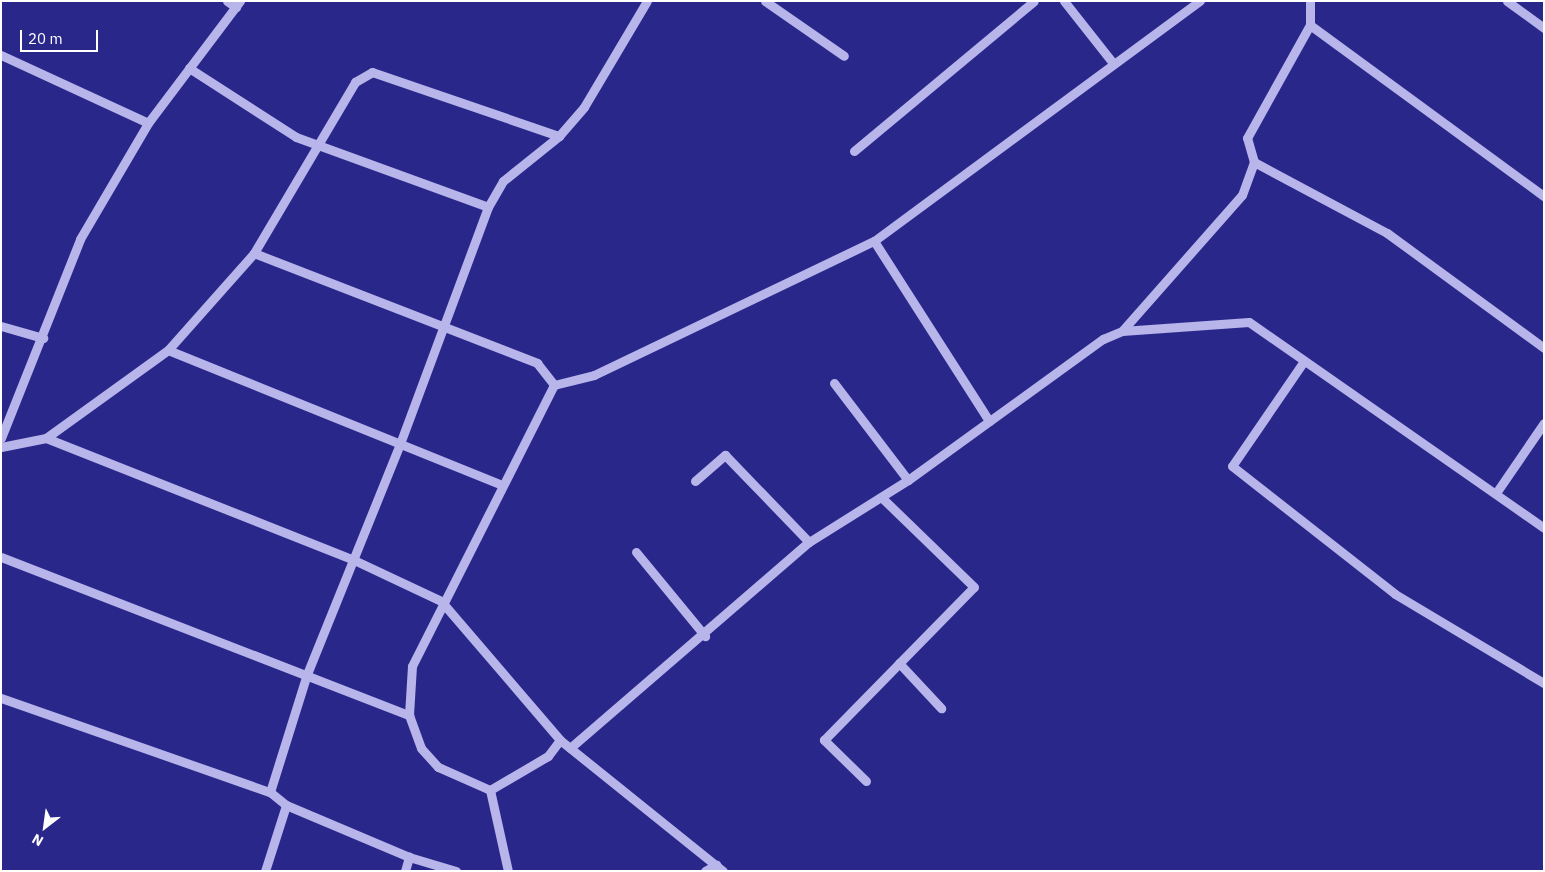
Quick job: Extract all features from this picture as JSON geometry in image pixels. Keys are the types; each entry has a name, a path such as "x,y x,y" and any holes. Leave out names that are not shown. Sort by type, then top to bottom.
{"street":[{"path":"1,438 43,338 80,239 148,123 238,4 227,1"},
{"path":"270,792 307,674 401,441 488,207 503,181 559,136 584,107 648,1"},
{"path":"765,1 844,56"},
{"path":"854,151 1034,1"},
{"path":"1064,1 1113,63"},
{"path":"490,790 438,767 421,748 409,715 412,666 441,601 500,484 554,385 594,375 874,241 1113,63 1200,1"},
{"path":"1122,331 1242,195 1254,162 1247,138 1310,25 1310,1"},
{"path":"1507,1 1544,28"},
{"path":"1310,25 1544,196"},
{"path":"1,55 148,123"},
{"path":"189,68 296,138 321,145 488,207"},
{"path":"1,447 46,438 168,350 254,252 321,145 355,82 372,72 559,136"},
{"path":"1254,162 1387,233 1544,348"},
{"path":"874,241 989,421"},
{"path":"254,252 537,362 554,385"},
{"path":"570,748 705,636 809,542 908,480 1103,339 1122,331 1249,322 1544,528"},
{"path":"1,326 43,338"},
{"path":"168,350 401,441 500,484"},
{"path":"1304,361 1232,466 1395,594 1544,683"},
{"path":"834,383 908,480"},
{"path":"1496,493 1544,423"},
{"path":"46,438 354,560 441,601 560,740 719,868"},
{"path":"695,481 725,455 809,542"},
{"path":"866,780 824,740 974,587 881,496"},
{"path":"636,552 705,636"},
{"path":"1,557 409,715"},
{"path":"899,663 941,708"},
{"path":"1,698 270,792 286,805 409,856 456,871"},
{"path":"490,790 548,756 560,740"},
{"path":"490,790 508,871"},
{"path":"265,871 286,805"},
{"path":"405,871 409,856"},
{"path":"706,871 719,868"}]}
